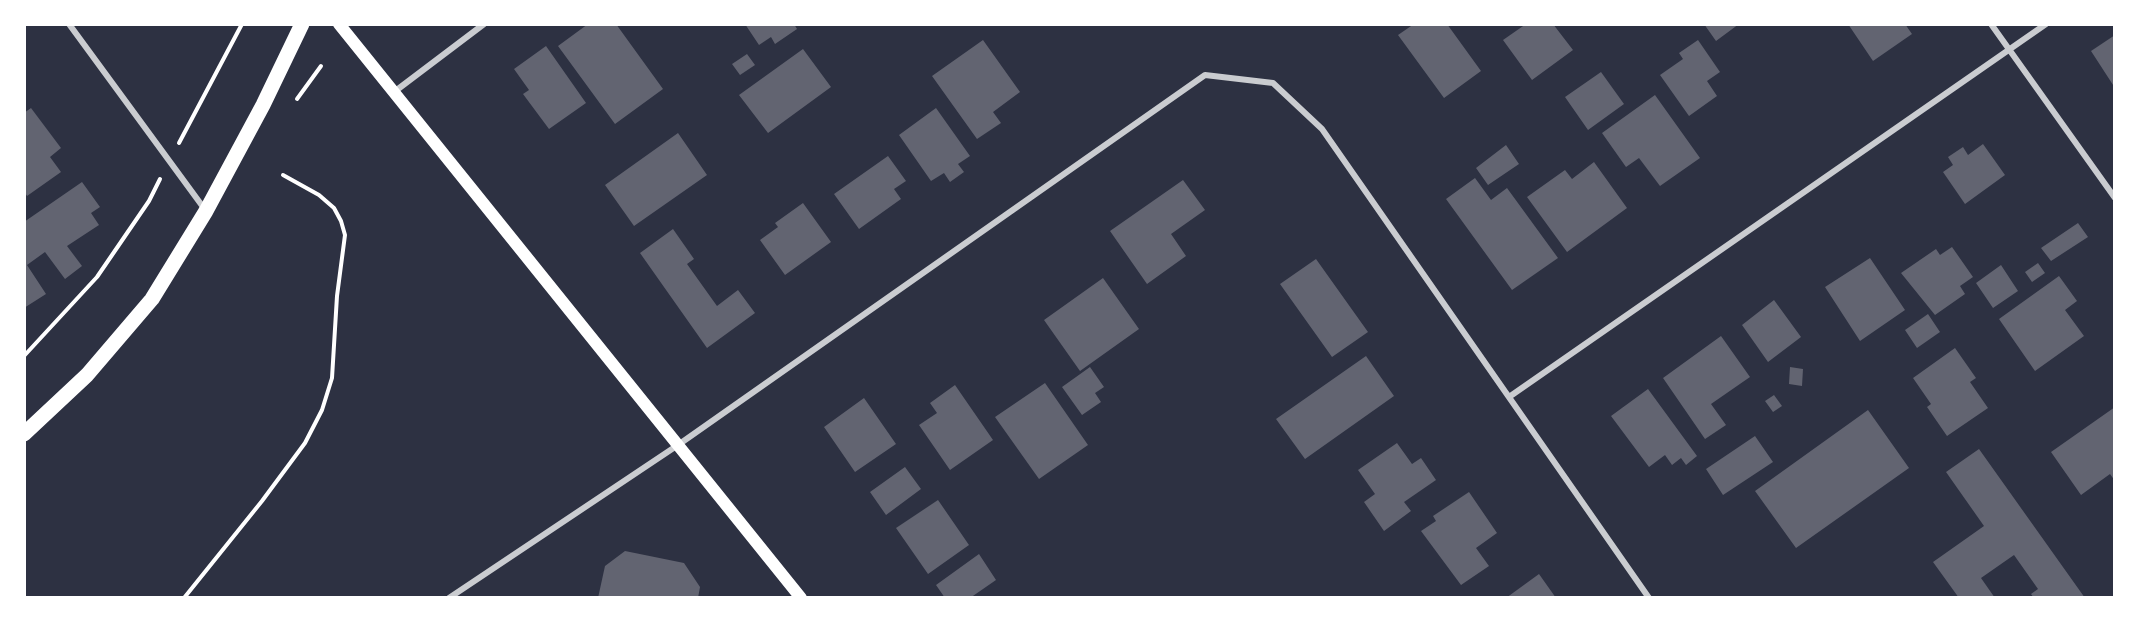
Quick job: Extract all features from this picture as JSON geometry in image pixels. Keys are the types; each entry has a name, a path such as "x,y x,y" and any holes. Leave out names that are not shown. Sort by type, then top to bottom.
{"main road":[{"path":"24,434 87,375 152,299 206,211 263,105 302,24"},
{"path":"339,24 801,598"}],"street":[{"path":"69,24 206,211"},
{"path":"394,92 484,24"},
{"path":"1991,24 2115,198"},
{"path":"1509,397 2046,24"},
{"path":"449,598 678,445 1205,75 1273,83 1322,129 1649,598"}],"path":[{"path":"190,123 242,24"},
{"path":"297,99 321,66"},
{"path":"184,598 305,443 322,410 332,378 337,296 345,236 334,208 319,195 284,175"},
{"path":"24,356 97,277 149,201"}],"building":[{"path":"588,24 616,24 663,89 615,124 558,46"},
{"path":"745,24 794,24 797,29 775,44 771,37 759,45"},
{"path":"1414,24 1447,24 1481,71 1444,98 1398,35"},
{"path":"1526,24 1553,24 1573,50 1532,80 1503,40"},
{"path":"1704,24 1739,24 1716,41"},
{"path":"1848,24 1905,24 1912,34 1873,61"},
{"path":"2115,35 2115,88 2091,51"},
{"path":"983,40 1020,92 993,112 1001,123 977,139 932,76"},
{"path":"1698,40 1720,72 1707,81 1717,96 1689,116 1660,75 1683,59 1679,53"},
{"path":"546,46 586,103 549,129 523,94 529,90 514,69"},
{"path":"803,49 831,87 768,133 739,95"},
{"path":"747,54 755,65 740,75 732,64"},
{"path":"1601,72 1624,104 1588,130 1565,97"},
{"path":"1655,95 1700,158 1660,186 1639,158 1626,167 1602,133"},
{"path":"31,108 61,148 50,157 61,172 27,196 24,191 24,113"},
{"path":"936,108 970,156 958,164 964,172 950,182 944,173 931,181 899,135"},
{"path":"678,133 707,175 634,226 605,185"},
{"path":"1983,144 2005,175 1965,204 1943,172 1953,165 1948,157 1963,147 1968,155"},
{"path":"1506,145 1519,164 1488,185 1476,168"},
{"path":"888,156 906,181 894,189 901,199 859,229 834,194"},
{"path":"1594,162 1627,208 1567,252 1527,197 1565,170 1572,179"},
{"path":"1475,178 1491,200 1507,188 1558,258 1512,290 1446,199"},
{"path":"1183,180 1205,210 1171,234 1186,256 1147,284 1110,231"},
{"path":"82,182 100,207 91,213 99,225 67,246 82,266 65,279 45,252 27,265 46,294 24,308 24,222"},
{"path":"803,203 831,242 785,275 760,240 778,227 775,223"},
{"path":"2078,223 2088,237 2051,261 2041,248"},
{"path":"673,229 694,259 687,264 717,306 738,290 755,313 707,348 640,253"},
{"path":"1952,247 1973,277 1960,286 1965,294 1935,315 1901,273 1936,249 1940,255"},
{"path":"1870,258 1905,310 1860,341 1825,287"},
{"path":"1316,259 1368,332 1332,357 1280,284"},
{"path":"2038,263 2045,273 2032,282 2025,272"},
{"path":"2001,265 2018,291 1993,308 1976,283"},
{"path":"2059,276 2077,301 2065,310 2084,336 2035,371 1999,319"},
{"path":"1103,278 1139,329 1080,371 1044,320"},
{"path":"1774,300 1801,337 1768,362 1742,325"},
{"path":"1928,314 1940,332 1917,348 1905,330"},
{"path":"1721,336 1750,377 1711,404 1726,425 1705,439 1663,378"},
{"path":"1955,348 1976,378 1970,382 1988,408 1947,436 1927,407 1931,404 1913,378"},
{"path":"1366,356 1394,396 1305,459 1276,419"},
{"path":"1090,367 1104,387 1095,393 1101,402 1082,415 1062,387"},
{"path":"1790,367 1803,369 1802,386 1789,384"},
{"path":"1045,383 1088,445 1039,479 995,417"},
{"path":"955,385 993,440 950,470 919,425 937,413 930,403"},
{"path":"1648,389 1697,456 1686,465 1681,458 1672,465 1665,455 1649,467 1611,416"},
{"path":"1774,395 1782,406 1773,412 1765,401"},
{"path":"864,398 896,444 855,472 824,427"},
{"path":"2115,407 2115,481 2110,474 2081,495 2051,452"},
{"path":"1868,410 1909,468 1796,548 1755,491"},
{"path":"1755,436 1773,462 1723,495 1706,469"},
{"path":"1397,443 1412,464 1421,458 1436,480 1404,502 1411,511 1384,531 1364,502 1375,494 1358,470"},
{"path":"1979,449 2085,598 2034,598 2031,594 2038,589 2014,555 1981,578 1995,598 1959,598 1933,562 1984,526 1946,472"},
{"path":"905,467 921,489 886,515 870,492"},
{"path":"1469,492 1497,533 1476,548 1489,566 1461,585 1421,531 1436,521 1433,516"},
{"path":"938,500 969,545 928,574 896,528"},
{"path":"625,551 684,563 700,587 698,598 598,598 605,566"},
{"path":"979,554 996,580 970,598 945,598 936,585"},
{"path":"1539,574 1556,598 1506,598"}]}
